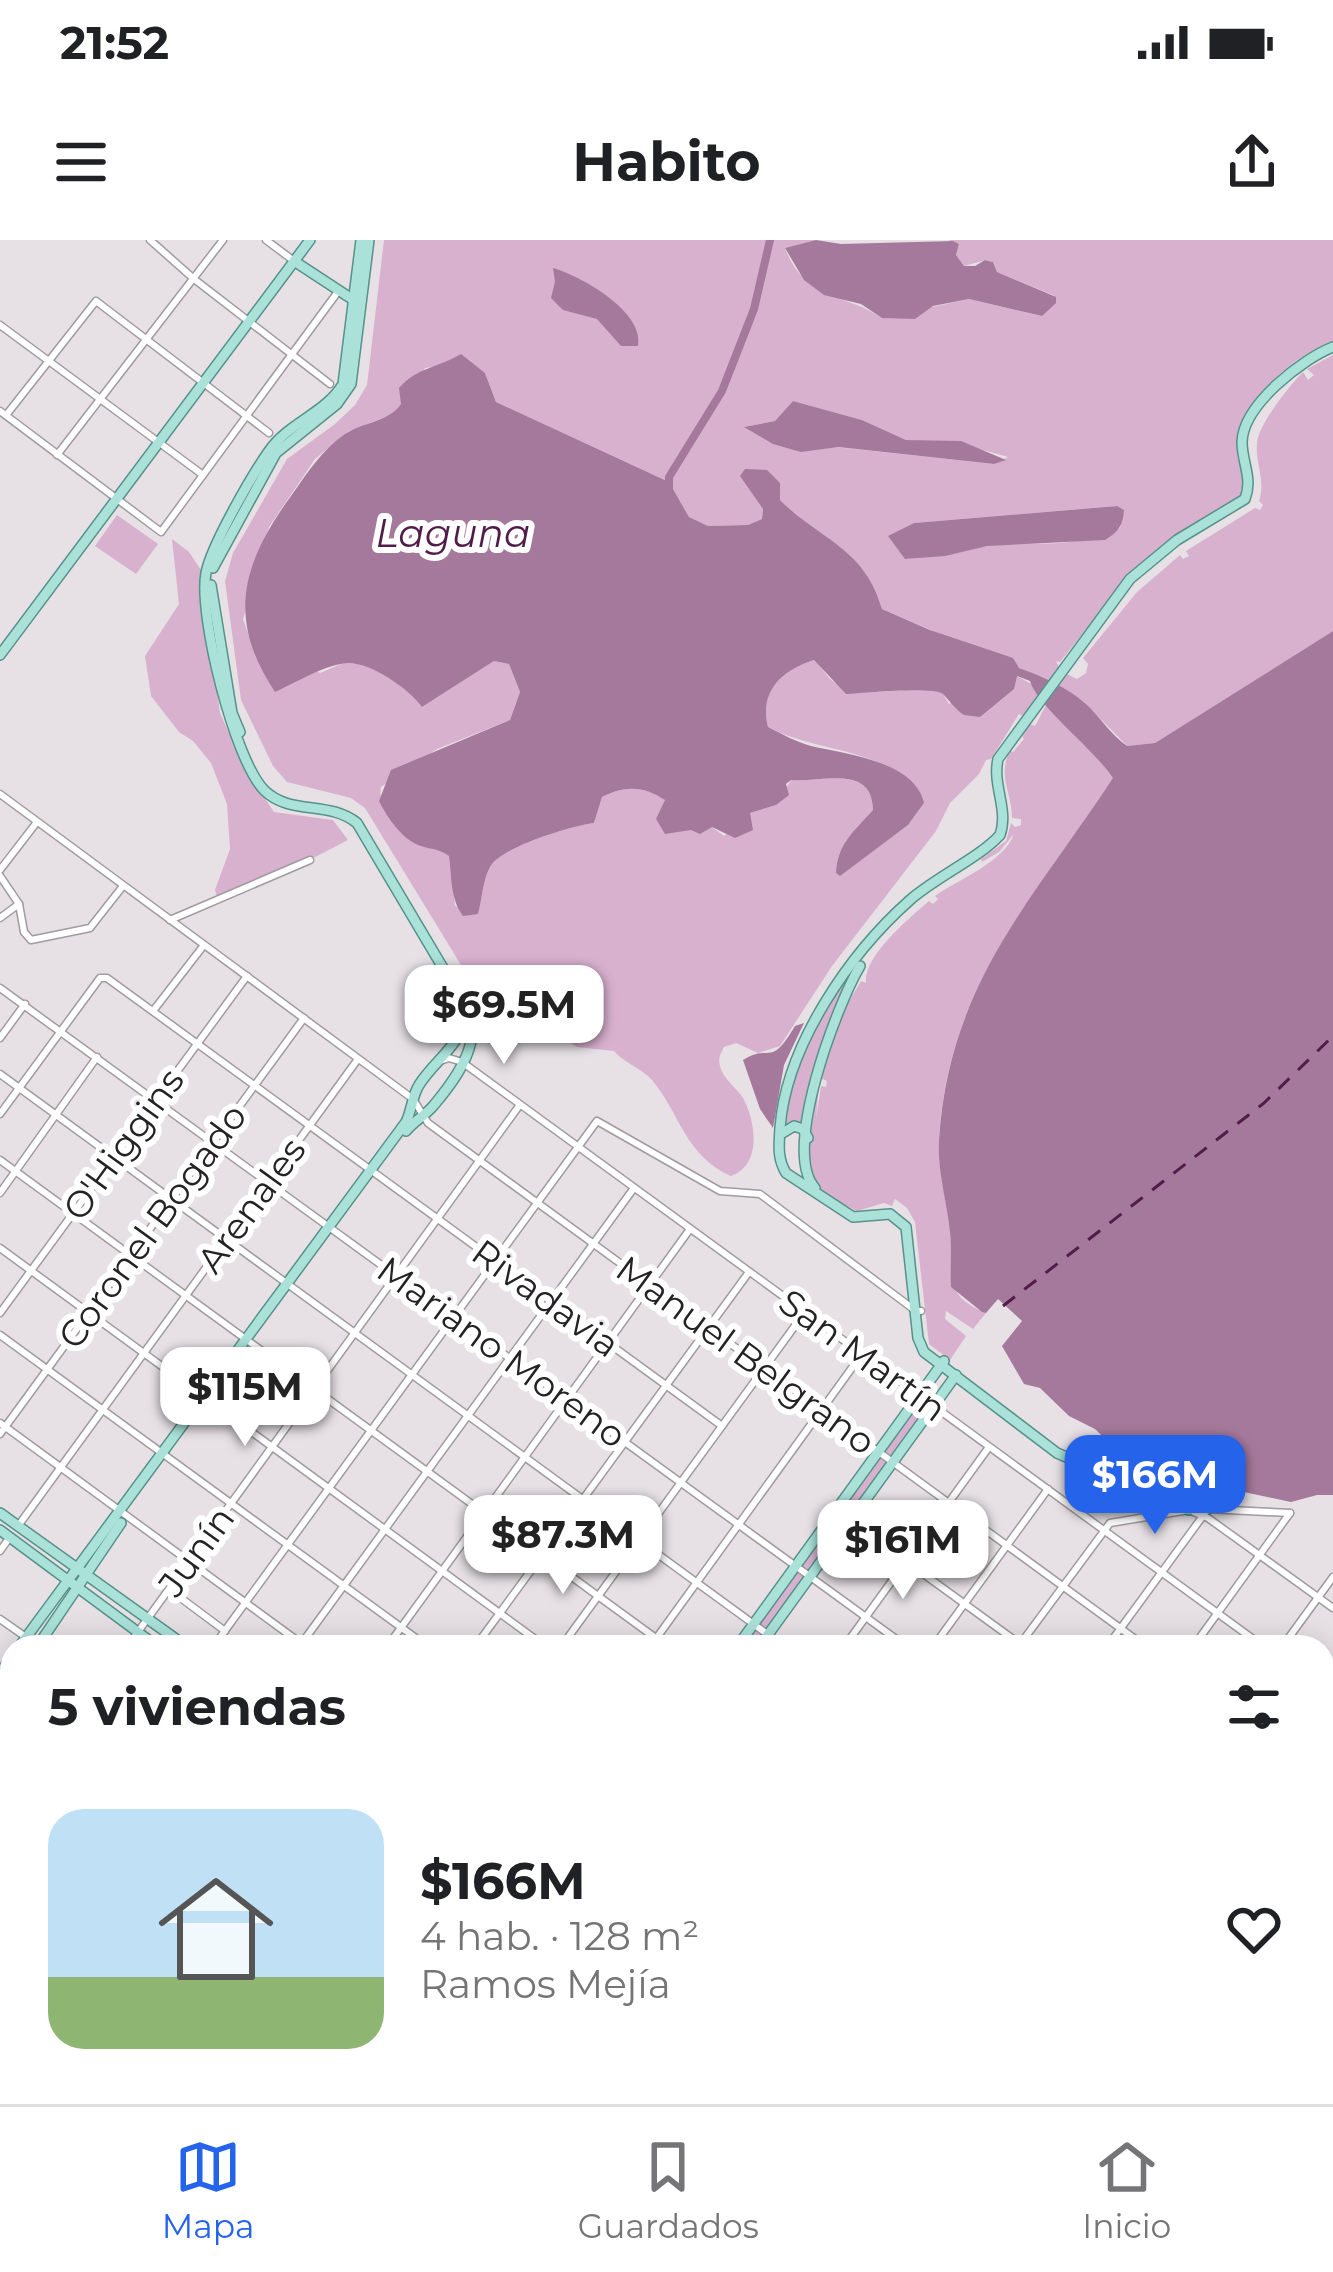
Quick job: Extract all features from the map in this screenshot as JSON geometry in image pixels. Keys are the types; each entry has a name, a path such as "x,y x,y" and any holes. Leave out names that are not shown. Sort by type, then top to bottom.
{"main road":[{"path":"0,655 310,240"},
{"path":"46,1635 124,1514 405,1128 413,1099 465,1022 462,1000 356,823 339,812 280,801 255,779 226,715 205,585 214,552 266,456 283,435 343,384 365,240"},
{"path":"294,261 358,301"},
{"path":"358,301 355,370 347,392 276,454 218,558 211,586 232,713 269,788 283,797 338,806 354,814 470,1001 474,1029 462,1062 422,1117 405,1128"},
{"path":"1206,1512 1059,1451 943,1363 926,1345 908,1232 902,1221 884,1214 853,1217 790,1177 780,1161 779,1137 790,1070 818,1015 889,920 925,887 1004,837 1007,819 1000,761 1134,575 1177,540 1245,499 1249,463 1243,437 1249,421 1287,374 1333,348"},
{"path":"918,1311 910,1224 893,1210 854,1213 815,1188 806,1172 808,1138 824,1043 850,982 895,919 963,862"},
{"path":"779,1137 794,1126 808,1138"},
{"path":"745,1635 943,1363"},
{"path":"768,1634 956,1373"},
{"path":"956,1373 1057,1453 1189,1510"},
{"path":"0,1514 170,1635"},
{"path":"5,1533 141,1635"},
{"path":"28,1635 68,1580 84,1571"},
{"path":"55,1598 65,1601 61,1614"}],"street":[{"path":"150,240 330,384"},
{"path":"57,455 223,240"},
{"path":"266,240 294,261"},
{"path":"269,433 245,416 95,301 3,413 161,532 245,416 338,292"},
{"path":"0,325 203,475"},
{"path":"0,794 413,1099"},
{"path":"0,807 9,801"},
{"path":"38,821 0,873 20,904 25,936 31,940 90,928 124,885"},
{"path":"170,920 310,860"},
{"path":"0,918 20,904"},
{"path":"153,1011 204,945"},
{"name":"Rivadavia","path":"61,1031 104,976 722,1426"},
{"name":"O'Higgins","path":"0,1313 247,976"},
{"name":"Mariano Moreno","path":"0,988 891,1635"},
{"path":"0,1038 25,1004"},
{"name":"Coronel Bogado","path":"2,1428 304,1018"},
{"path":"0,1114 61,1031"},
{"path":"0,1193 97,1057"},
{"name":"Arenales","path":"18,1526 358,1058"},
{"path":"440,1061 462,1062"},
{"path":"440,1061 453,1064 455,1073"},
{"name":"San Martín","path":"462,1062 1248,1635"},
{"path":"0,1074 768,1634"},
{"name":"Manuel Belgrano","path":"413,1099 422,1117 480,1161 1130,1635"},
{"name":"Junín","path":"135,1635 520,1105"},
{"path":"221,1635 592,1124 602,1120 720,1191 760,1194 918,1311"},
{"path":"0,1160 652,1635"},
{"path":"310,1635 634,1188"},
{"path":"395,1635 690,1229"},
{"path":"0,1248 530,1635"},
{"path":"484,1635 749,1271"},
{"path":"570,1635 805,1312"},
{"path":"0,1335 412,1635"},
{"path":"658,1635 862,1354"},
{"path":"2,1428 288,1635"},
{"path":"853,1635 989,1447"},
{"path":"942,1635 1048,1489"},
{"path":"1029,1635 1104,1529 1116,1522 1189,1510 1290,1513 1202,1635"},
{"path":"1206,1512 1333,1609"},
{"path":"1116,1635 1206,1512"},
{"path":"850,1520 1006,1635"},
{"path":"0,1551 5,1533"},
{"path":"1291,1635 1333,1576"},
{"path":"169,1589 225,1630"}],"shaded area":[{"path":"384,240 816,240 785,248 803,278 882,318 969,299 1041,316 1055,296 997,272 993,262 964,266 956,255 959,244 948,240 1333,240 1333,342 1292,364 1266,388 1248,414 1241,495 1173,537 1130,574 1060,662 1056,661 1059,667 1050,681 882,609 875,589 853,559 780,500 780,483 747,483 763,509 762,519 748,525 708,526 689,517 669,482 496,402 485,373 443,365 425,368 396,413 349,431 315,459 269,527 243,619 249,636 320,673 345,663 368,667 399,685 422,707 494,661 509,664 520,692 510,720 437,749 381,787 381,799 394,820 450,856 455,906 478,913 488,872 497,859 538,839 594,823 602,797 619,790 642,790 666,800 662,809 675,831 712,827 724,836 750,813 776,805 791,780 855,781 870,795 873,810 843,846 837,863 840,875 908,825 924,803 893,771 768,727 770,692 802,664 814,660 844,688 942,692 949,704 1015,675 1042,690 1023,716 1019,714 979,774 950,803 936,831 832,966 780,1046 758,1053 736,1043 724,1047 719,1059 722,1071 743,1098 754,1142 748,1163 731,1176 693,1146 652,1080 614,1051 577,1047 539,1024 517,1040 493,1045 480,996 365,808 351,798 287,782 273,766 241,700 225,581 233,553 287,459 335,424 367,385","holes":["793,401 862,420 906,440 965,445 1008,457 994,464 835,447 745,427 775,421","1116,506 1124,510 1120,528 1069,542 980,546 906,559 889,537 914,523"]},
{"path":"1333,355 1333,631 1155,743 1127,746 1084,702 1058,687 1067,674 1077,679 1086,673 1088,664 1083,658 1137,592 1180,555 1183,559 1189,556 1186,551 1255,508 1260,510 1257,443 1263,426 1303,372 1308,380 1314,375 1307,369"},
{"path":"117,515 158,544 136,574 95,546"},
{"path":"172,539 201,570 220,713 246,771 274,812 333,820 348,840 218,900 215,890 230,849 227,804 211,763 151,696 145,656 179,604"},
{"path":"1046,705 1084,740 1114,778 1000,946 959,1035 946,1084 939,1161 952,1280 961,1298 986,1313 973,1329 946,1311 945,1319 966,1336 950,1360 929,1344 915,1222 907,1208 895,1199 892,1206 884,1203 857,1211 816,1185 809,1165 811,1120 819,1083 816,1120 821,1086 826,1087 827,1081 822,1079 827,1058 821,1060 857,976 844,1010 861,981 866,983 872,962 888,939 929,901 933,904 938,899 935,896 1001,853 1014,834 999,852 982,862 1006,841 1011,823 1021,825 1021,819 1012,818 1006,760"},
{"path":"852,972 822,1048 806,1127 792,1122 782,1125 806,1044"},
{"path":"922,1398 930,1404 763,1635 750,1635"}],"water":[{"path":"816,240 841,244 953,241 959,244 956,255 964,266 993,262 997,272 1056,297 1056,303 1042,316 969,299 933,306 915,319 882,318 861,304 824,295 804,280 785,248"},
{"path":"553,268 594,287 622,308 638,333 638,346 621,346 597,319 563,310 551,298"},
{"name":"Laguna","path":"461,354 485,373 496,402 669,482 689,517 708,526 748,525 762,519 763,509 740,476 745,469 767,470 780,483 780,500 853,558 882,609 1013,658 1019,668 1079,698 1127,746 1155,743 1333,631 1333,1495 1291,1502 1183,1479 1120,1453 1040,1388 1024,1384 1002,1346 1022,1321 998,1299 982,1312 951,1287 951,1239 939,1140 959,1034 1000,946 1113,778 1043,703 1030,681 1017,676 1014,689 980,717 964,715 937,692 846,694 814,660 783,676 767,703 768,727 805,744 893,769 918,789 924,803 908,825 840,876 837,863 843,846 873,810 870,795 855,781 791,780 786,784 789,795 776,805 750,813 753,830 735,838 712,827 700,834 691,830 665,834 656,819 665,800 627,789 602,797 594,823 538,839 497,859 486,877 478,914 463,916 454,895 449,856 408,839 379,801 391,770 510,720 520,692 509,664 494,661 422,707 389,678 358,664 321,670 275,692 250,640 246,615 251,568 274,521 329,447 352,430 396,410 401,404 399,388 414,376"},
{"path":"793,401 862,420 906,440 961,441 1006,460 994,464 838,447 801,452 773,444 744,427 775,421"},
{"path":"1117,506 1124,510 1122,520 1105,540 987,546 905,559 888,536 914,523"},
{"path":"804,1023 784,1065 773,1128 760,1109 743,1060 775,1051 795,1026"}],"waterway":[{"path":"669,492 669,477 722,391 754,309 770,240"}],"ferry route":[{"path":"1003,1306 1264,1103 1333,1036"}]}
